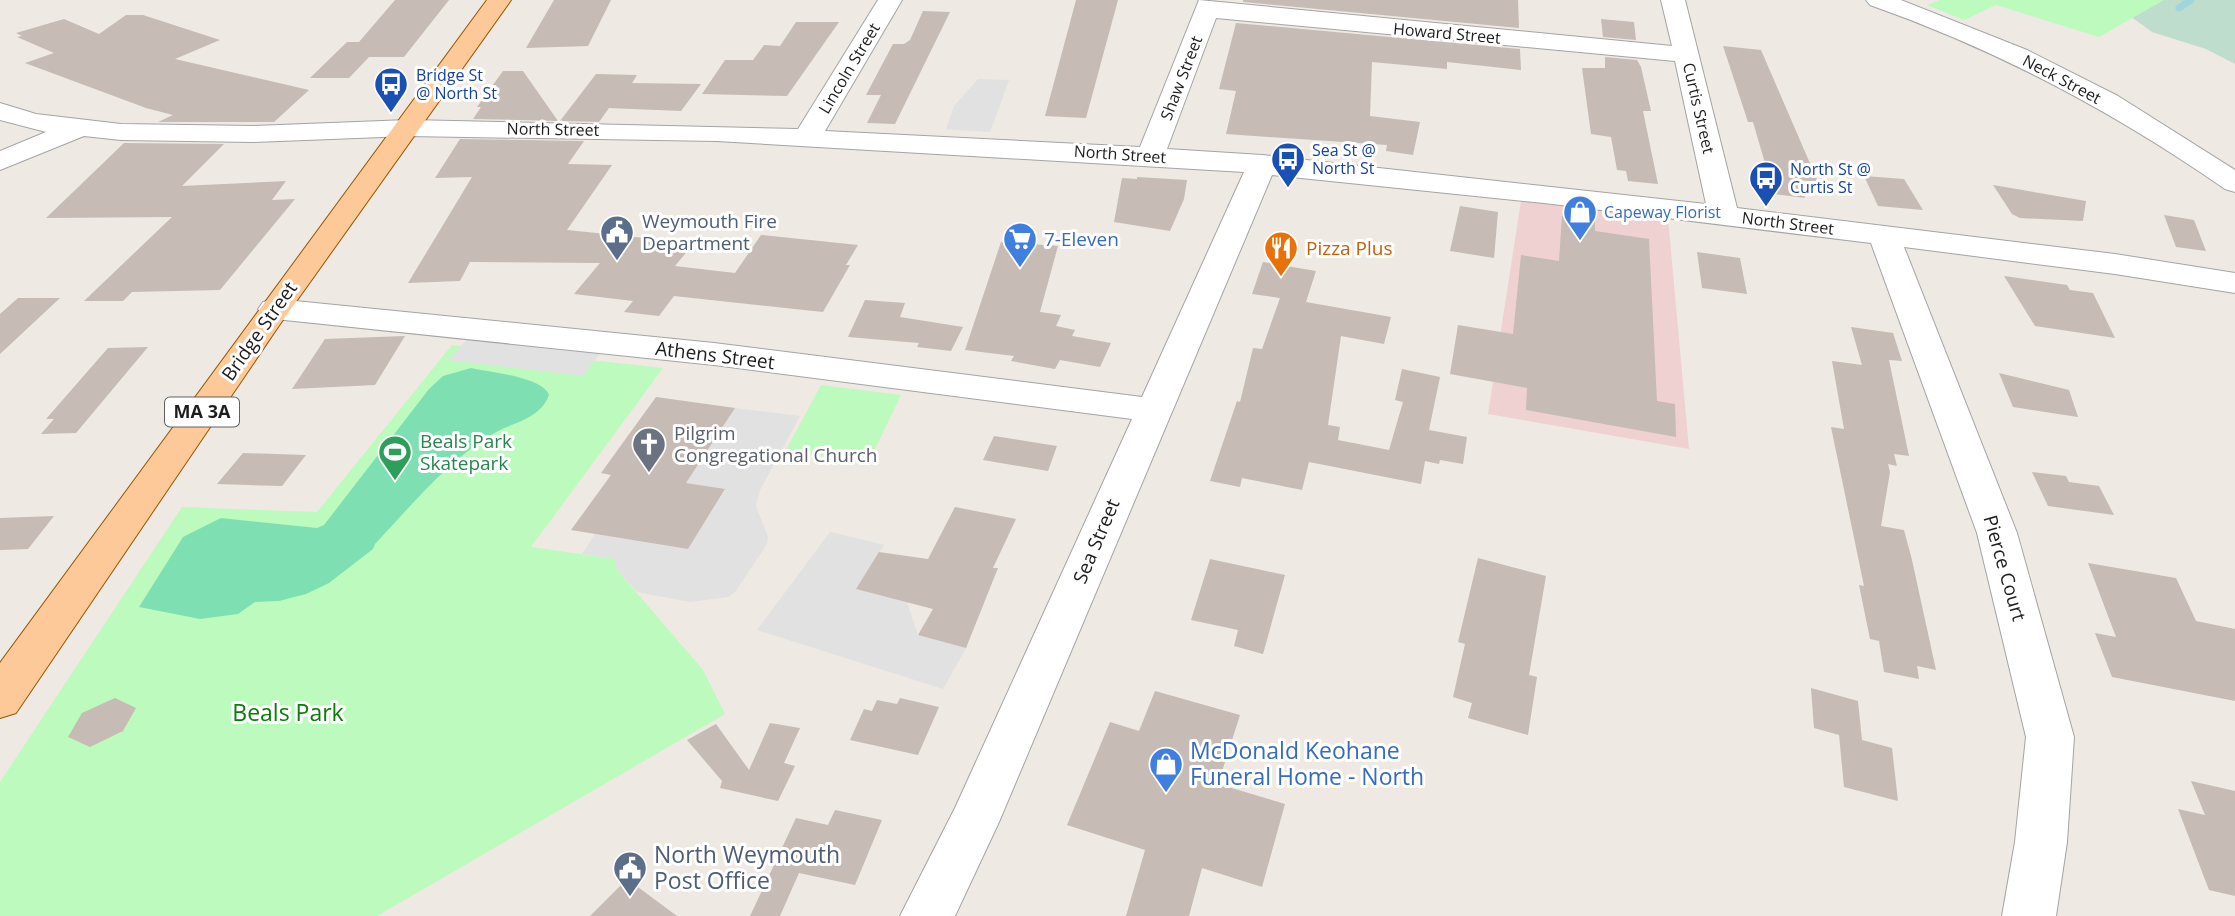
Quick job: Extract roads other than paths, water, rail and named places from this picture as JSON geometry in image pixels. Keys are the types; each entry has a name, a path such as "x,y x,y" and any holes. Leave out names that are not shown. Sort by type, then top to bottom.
{"main road":[{"name":"Bridge Street","path":"0,699 275,309 499,0"}],"street":[{"name":"Lincoln Street","path":"808,136 890,0"},
{"name":"Curtis Street","path":"1673,0 1724,215"},
{"name":"Neck Street","path":"1878,0 1940,22 2038,66 2150,128 2235,183"},
{"name":"Howard Street","path":"1209,5 1687,55"},
{"name":"Shaw Street","path":"1152,155 1209,5"},
{"name":"North Street","path":"0,111 32,122 77,129 253,134 408,128 808,136 1262,163 1724,215 2115,264 2235,283"},
{"path":"0,161 77,129"},
{"name":"Sea Street","path":"927,916 974,822 1262,163"},
{"name":"Pierce Court","path":"1884,235 1997,533 2050,737 2041,842 2029,916"},
{"name":"Athens Street","path":"275,309 713,354 1153,410"}],"waterway":[{"path":"2179,8 2191,0"}],"place":[{"name":"Bridge St @ North St","path":"391,114"},
{"name":"Sea St @ North St","path":"1288,189"},
{"name":"North St @ Curtis St","path":"1766,208"},
{"name":"Capeway Florist","path":"1580,242"},
{"name":"Weymouth Fire Department","path":"617,262"},
{"name":"7-Eleven","path":"1020,269"},
{"name":"Pizza Plus","path":"1281,278"},
{"name":"Pilgrim Congregational Church","path":"649,474"},
{"name":"Beals Park Skatepark","path":"395,482"},
{"name":"McDonald Keohane Funeral Home - North","path":"1166,794"},
{"name":"North Weymouth Post Office","path":"630,898"}],"park label":[{"name":"Beals Park","path":"288,713"}]}
